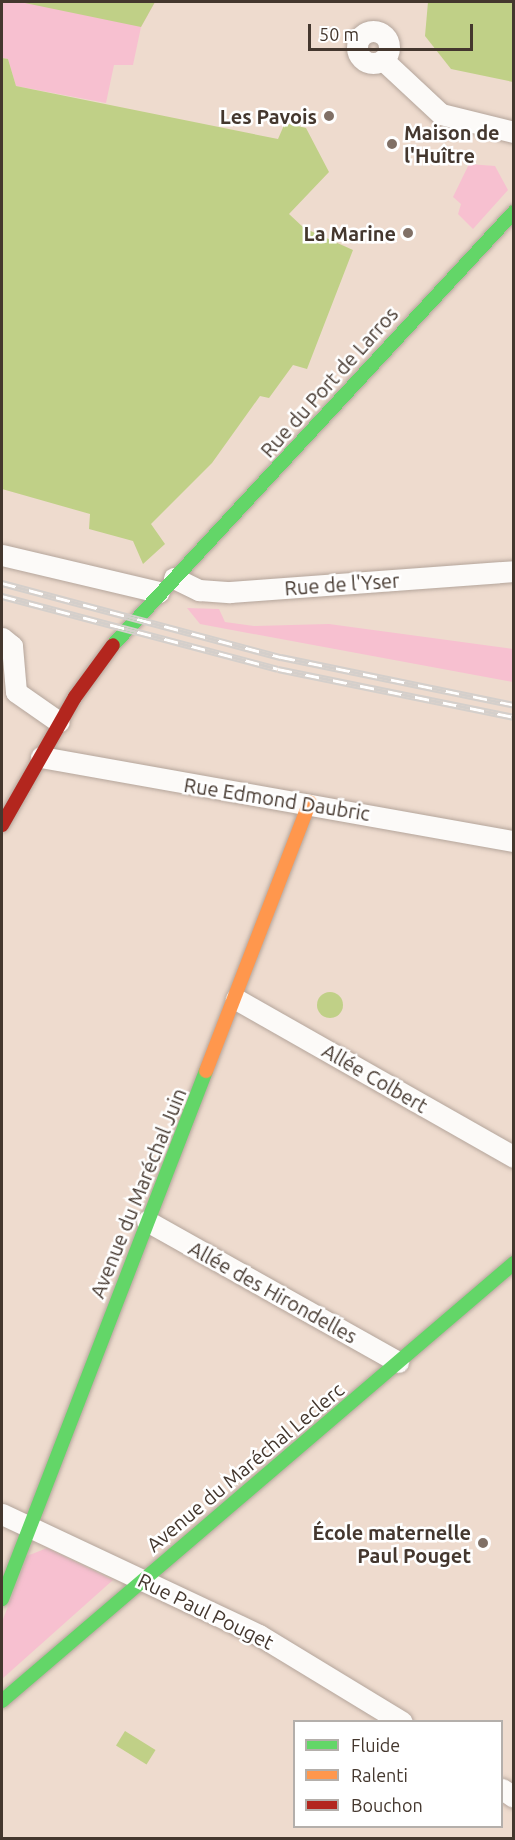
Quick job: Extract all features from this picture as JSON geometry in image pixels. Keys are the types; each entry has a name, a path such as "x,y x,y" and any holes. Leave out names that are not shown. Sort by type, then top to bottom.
{"street":[{"path":"382,60 441,114 513,132"},
{"name":"Rue du Port de Larros","path":"2,825 59,722 166,585 513,212"},
{"name":"Rue de l'Yser","path":"2,555 166,585 230,592 513,571"},
{"path":"2,638 12,646 16,692 59,722"},
{"name":"Rue Edmond Daubric","path":"41,757 310,802 513,841"},
{"name":"Avenue du Maréchal Juin","path":"2,1599 147,1221 236,999 310,802"},
{"name":"Allée Colbert","path":"236,999 513,1157"},
{"name":"Allée des Hirondelles","path":"147,1221 398,1362"},
{"name":"Avenue du Maréchal Leclerc","path":"2,1701 513,1263"},
{"name":"Rue Paul Pouget","path":"2,1514 259,1635 399,1720"}],"shaded area":[{"path":"2,2 155,2 141,27 133,65 114,65 106,103 16,86 8,59 2,58"},
{"path":"20,2 155,2 141,27"},
{"path":"428,2 513,2 513,82 451,69 425,36"},
{"path":"2,58 8,59 16,86 278,139 285,123 306,128 329,172 289,214 304,228 353,250 307,369 293,365 269,398 260,396 212,463 151,524 165,544 143,564 133,541 89,529 90,514 2,489"},
{"path":"469,164 495,166 508,190 473,229 458,214 461,204 453,197"},
{"path":"187,608 219,609 225,622 254,626 329,624 513,649 513,682 200,624"},
{"path":"330,992 339,996 343,1005 339,1014 330,1018 321,1014 317,1005 321,996"},
{"path":"47,1548 113,1580 2,1679 2,1622 27,1556"},
{"path":"125,1731 156,1750 147,1764 116,1745"}],"railway":[{"path":"2,583 281,657 514,705"},
{"path":"2,596 278,669 514,717"}],"traffic: fast":[{"path":"113,645 514,212"},
{"path":"2,1599 206,1071"},
{"path":"2,1701 514,1263"}],"traffic: slow":[{"path":"206,1071 310,802"}],"traffic: jam":[{"path":"2,825 75,697 113,645"}],"place":[{"name":"Les Pavois","path":"329,116"},
{"name":"Maison de l'Huître","path":"392,144"},
{"name":"La Marine","path":"408,233"},
{"name":"École maternelle Paul Pouget","path":"483,1543"}]}
